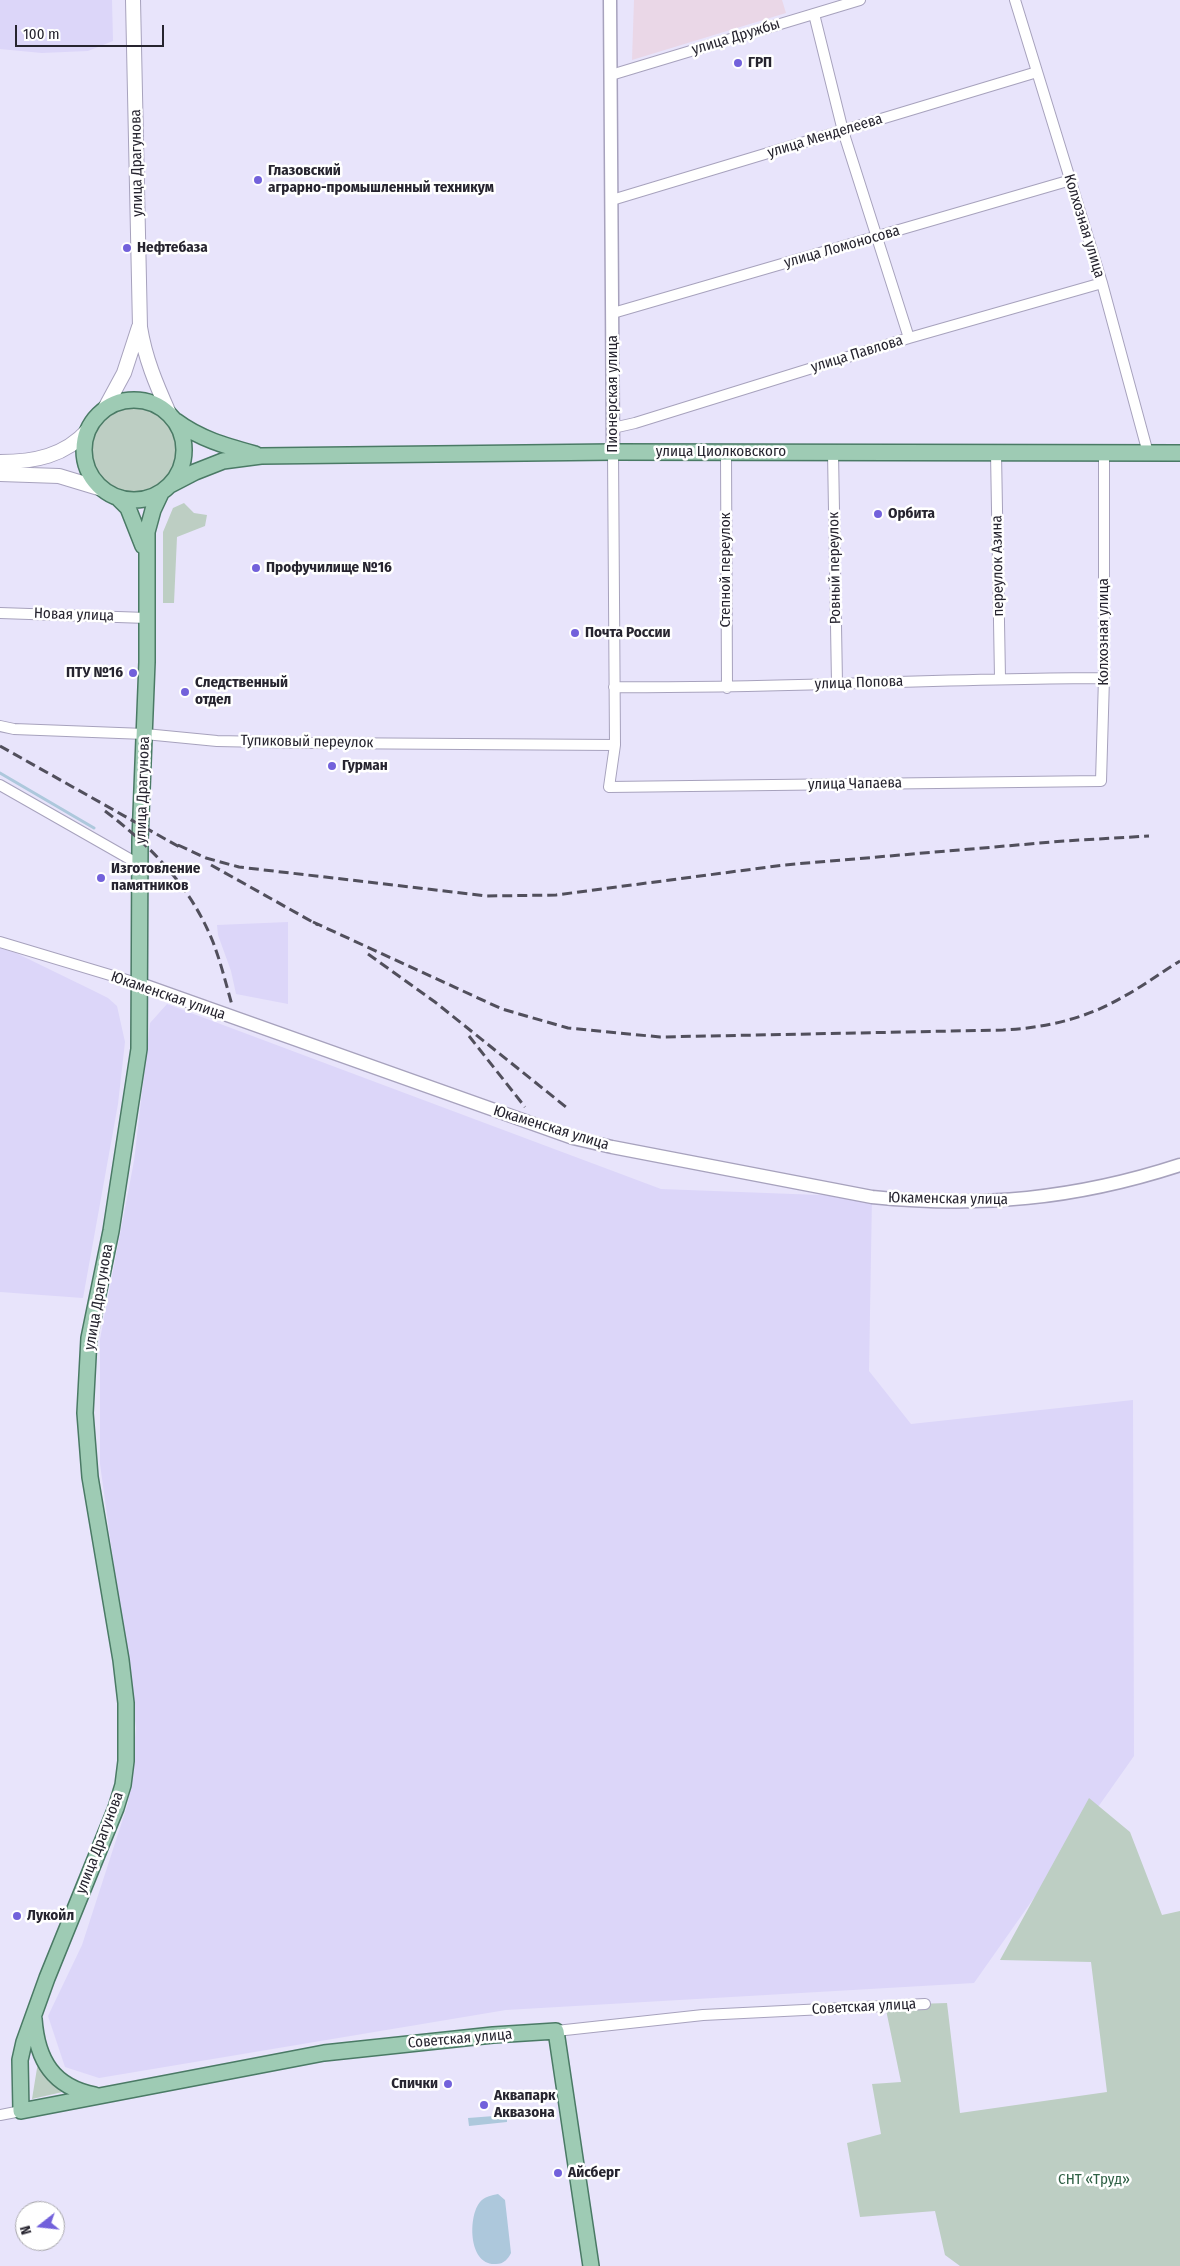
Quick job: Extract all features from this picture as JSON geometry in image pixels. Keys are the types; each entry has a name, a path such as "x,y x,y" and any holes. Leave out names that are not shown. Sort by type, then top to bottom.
{"main road":[{"name":"улица Драгунова","path":"134,0 140,327 144,355 151,375 172,418"},
{"name":"улица Драгунова","path":"104,410 124,373 140,327"},
{"path":"0,462 31,461 47,457 70,447 88,430 104,410 121,402 140,400 153,404 172,418 183,438 184,456 178,476 166,489 150,498 137,500 117,498 93,479 87,466 84,453 88,430"},
{"name":"улица Циолковского","path":"172,418 190,431 215,443 261,456"},
{"name":"улица Циолковского","path":"166,489 195,472 223,461 261,456 613,452 1180,453"},
{"path":"0,474 59,476 102,488"},
{"name":"улица Драгунова","path":"21,2111 20,2060 34,2013 116,1808 123,1785 126,1760 126,1703 122,1669 90,1477 85,1413 89,1338 111,1231 139,1049 142,866 140,840 147,618 147,532 153,510 166,489"},
{"name":"улица Драгунова","path":"117,498 128,508 135,522 146,562"},
{"path":"34,2013 35,2035 40,2052 50,2071 63,2083 78,2092 98,2096"},
{"path":"556,2032 591,2266"},
{"name":"Советская улица","path":"21,2111 324,2053 458,2039 556,2032"}],"street":[{"name":"Пионерская улица","path":"609,787 615,745 610,0"},
{"name":"улица Дружбы","path":"611,76 860,0"},
{"name":"Колхозная улица","path":"1015,0 1102,283 1148,453"},
{"path":"814,14 843,131 909,338"},
{"name":"улица Менделеева","path":"612,200 1037,72"},
{"name":"улица Ломоносова","path":"613,312 1071,180"},
{"name":"улица Павлова","path":"612,428 635,423 909,338 1102,283"},
{"name":"Степной переулок","path":"726,452 727,688"},
{"name":"Ровный переулок","path":"833,453 836,683"},
{"name":"переулок Азина","path":"996,453 1000,678"},
{"name":"Колхозная улица","path":"1101,781 1104,678 1104,453"},
{"name":"Новая улица","path":"0,613 147,618"},
{"name":"улица Попова","path":"614,687 727,688 1000,678 1104,678"},
{"name":"Тупиковый переулок","path":"0,726 14,729 144,734 217,741 313,744 615,745"},
{"name":"улица Чапаева","path":"609,787 1101,781"},
{"path":"0,785 142,866"},
{"name":"Юкаменская улица","path":"0,942 140,984 573,1138 872,1197 954,1201 1041,1198 1115,1185 1180,1166"},
{"name":"Советская улица","path":"556,2032 703,2015 925,2004"},
{"name":"Советская улица","path":"0,2115 21,2111"}],"shaded area":[{"path":"0,0 112,0 113,41 88,51 42,53 0,49"},
{"path":"634,0 782,0 786,13 632,60"},
{"path":"288,922 288,1004 236,994 231,971 218,935 217,925"},
{"path":"0,948 16,953 92,990 108,998 117,1006 125,1042 118,1104 83,1298 0,1292"},
{"path":"167,1004 661,1189 872,1197 869,1371 911,1424 1133,1400 1134,1756 974,1983 506,2010 99,2078 65,2067 48,2016 82,1945 128,1803 136,1728 100,1464 100,1339 134,1161 150,1023"}],"green space":[{"path":"133,406 150,410 164,419 173,433 177,450 173,467 164,481 150,490 133,494 116,490 102,481 93,467 89,450 93,433 102,419 116,410"},
{"path":"184,503 194,513 207,515 205,526 177,537 174,603 163,603 163,532 173,508"},
{"name":"СНТ «Труд»","path":"1089,1798 1130,1832 1162,1915 1180,1911 1180,2266 960,2266 945,2255 935,2211 860,2217 847,2143 881,2134 872,2084 901,2082 885,2005 947,2003 960,2113 1107,2092 1091,1962 1000,1960"},
{"path":"39,2056 67,2091 32,2099"}],"water":[{"path":"507,2115 507,2122 469,2126 468,2118"},
{"path":"498,2194 505,2200 511,2253 505,2261 496,2264 487,2262 480,2257 475,2249 472,2228 473,2218 480,2202"}],"waterway":[{"path":"0,773 94,828"}],"railway":[{"path":"0,746 183,849"},
{"path":"105,811 154,853 193,903 213,942 232,1005"},
{"path":"178,845 206,858 239,867 487,896 556,895 784,865 1064,841 1149,836"},
{"path":"211,865 318,925"},
{"path":"313,922 502,1009 568,1028 660,1037 1003,1030 1049,1025 1093,1012 1136,989 1180,961"},
{"path":"368,954 435,1002 566,1107"},
{"path":"469,1036 525,1107"}],"place":[{"name":"ГРП","path":"738,63"},
{"name":"Глазовский аграрно-промышленный техникум","path":"258,180"},
{"name":"Нефтебаза","path":"127,248"},
{"name":"Орбита","path":"878,514"},
{"name":"Профучилище №16","path":"256,568"},
{"name":"Почта России","path":"575,633"},
{"name":"ПТУ №16","path":"133,673"},
{"name":"Следственный отдел","path":"185,692"},
{"name":"Гурман","path":"332,766"},
{"name":"Изготовление памятников","path":"101,878"},
{"name":"Лукойл","path":"17,1916"},
{"name":"Спички","path":"448,2084"},
{"name":"Аквапарк Аквазона","path":"484,2105"},
{"name":"Айсберг","path":"558,2173"}]}
